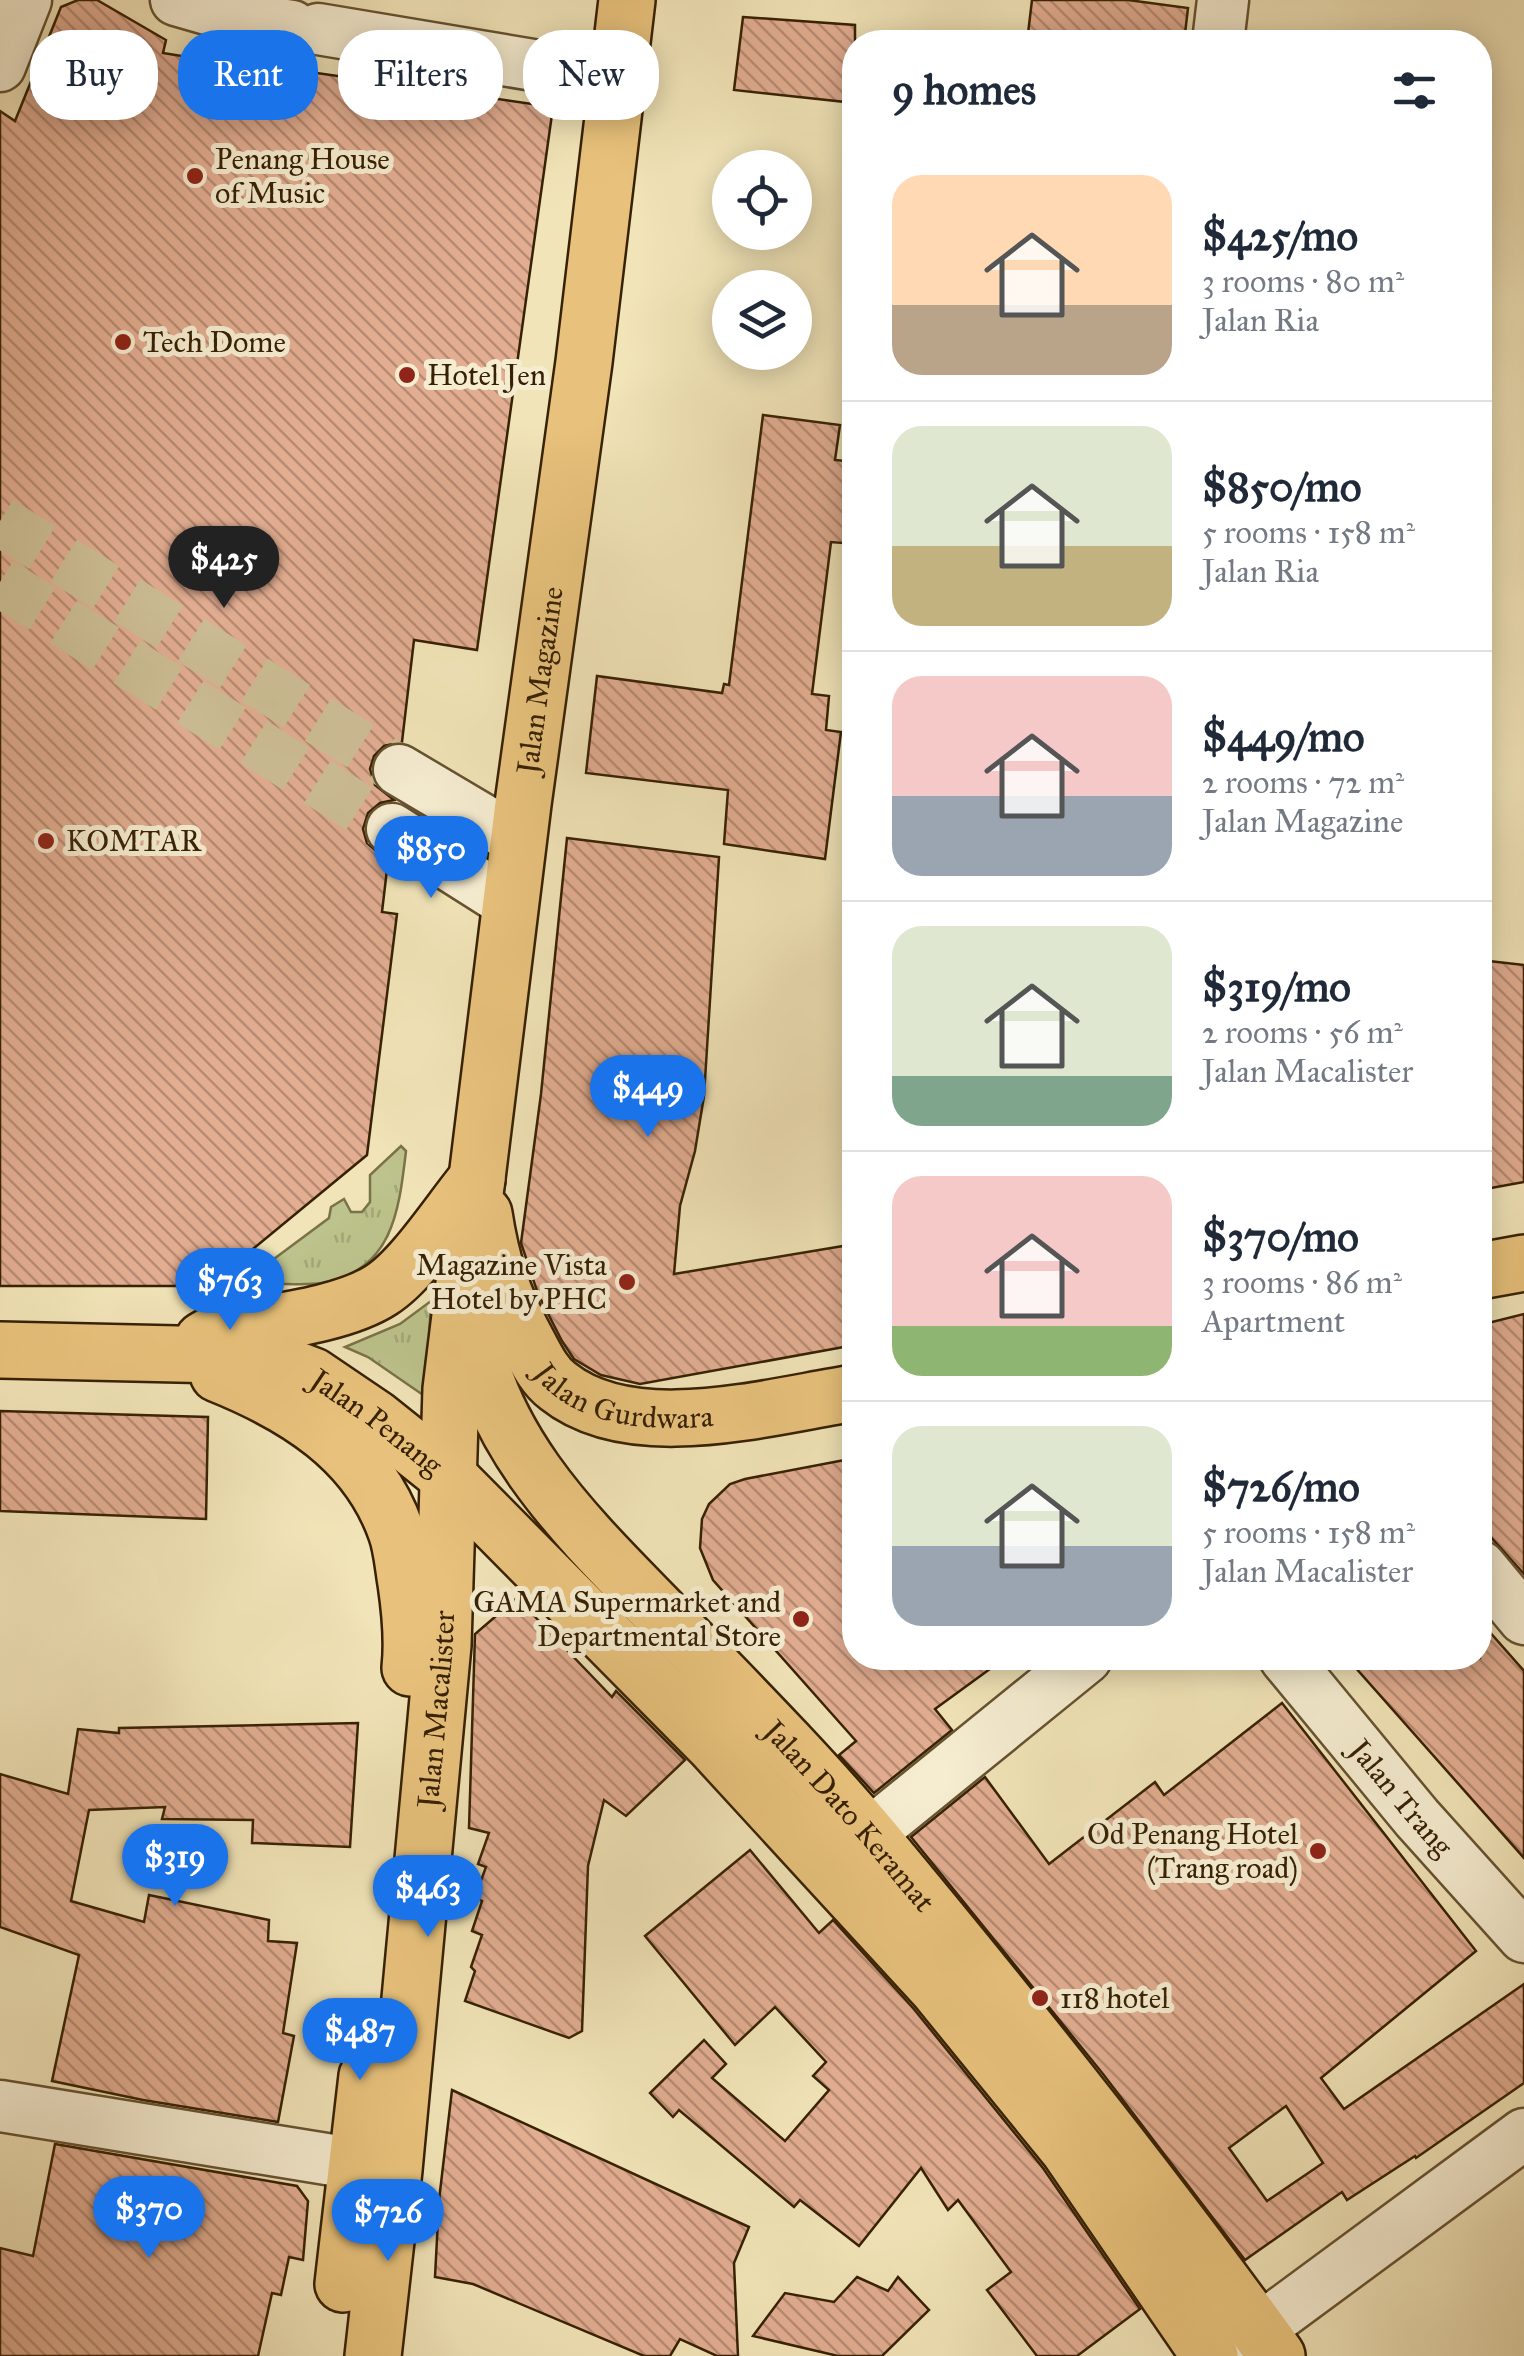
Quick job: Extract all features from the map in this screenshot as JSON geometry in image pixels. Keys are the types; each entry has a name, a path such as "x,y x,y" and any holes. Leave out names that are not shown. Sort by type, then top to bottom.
{"main road":[{"name":"Jalan Magazine","path":"623,30 627,0"},
{"name":"Jalan Magazine","path":"450,1478 451,1390 465,1265 612,120"},
{"path":"174,1354 216,1333 340,1308 382,1290 407,1268 479,1176"},
{"name":"Jalan Gurdwara","path":"479,1176 491,1260 510,1311 542,1368 556,1385 577,1399 604,1410 682,1418 842,1395"},
{"path":"1492,1269 1524,1263"},
{"name":"Jalan Dato Keramat","path":"465,1265 472,1324 487,1381 512,1436 537,1476 578,1526 762,1718 868,1836 1081,2098 1253,2347"},
{"name":"Jalan Penang","path":"0,1350 272,1360 313,1376 375,1418 450,1478"},
{"name":"Jalan Macalister","path":"174,1354 254,1388 321,1428 353,1457 378,1492 397,1533 408,1601 411,1657 375,2166 373,2356"},
{"name":"Jalan Dato Keramat","path":"450,1478 714,1745 936,1988 1068,2150 1210,2356"},
{"name":"Jalan Macalister","path":"335,2356 375,2166 444,1645 450,1478"}],"street":[{"path":"0,66 26,0"},
{"path":"176,0 235,17 523,63"},
{"path":"1219,30 1223,0"},
{"path":"399,770 519,841"},
{"path":"392,829 512,905"},
{"path":"1492,1580 1524,1619"},
{"path":"868,1836 1071,1670"},
{"name":"Jalan Trang","path":"1295,1670 1416,1818 1524,1937"},
{"path":"0,2106 375,2166"},
{"path":"1253,2347 1524,2134"}],"green space":[{"path":"401,1146 406,1151 395,1216 378,1252 364,1266 322,1283 252,1282 251,1276 329,1218 331,1207 344,1199 351,1212 362,1212 370,1202 370,1175"},
{"path":"431,1301 426,1397 368,1357 345,1347 400,1324"}],"building":[{"path":"78,0 97,0 149,30 52,30 61,7"},
{"path":"1032,0 1128,0 1188,8 1185,30 1028,30"},
{"path":"743,17 855,25 855,30 842,30 842,102 734,90"},
{"path":"158,35 166,40 163,53 178,55 178,120 318,120 318,73 338,76 338,120 503,120 503,100 523,103 523,120 551,120 477,650 414,640 402,742 384,746 374,756 370,769 375,785 394,800 380,803 368,813 363,829 367,843 388,861 382,912 397,914 367,1155 208,1286 0,1286 0,111 15,121 30,84 30,120 158,120"},
{"path":"763,415 840,425 835,460 842,461 842,543 831,542 812,694 829,696 826,730 841,732 825,859 724,844 728,790 586,773 597,676 722,693 724,684 729,685"},
{"path":"567,838 719,857 704,1096 680,1206 674,1274 842,1246 842,1347 640,1384 601,1375 574,1359 538,1294 521,1243 541,1094"},
{"path":"1492,961 1524,965 1524,1182 1492,1188"},
{"path":"1524,1314 1524,1574 1492,1538 1492,1322"},
{"path":"0,1411 208,1417 206,1519 0,1511"},
{"name":"GAMA Supermarket and Departmental Store","path":"842,1460 842,1670 989,1670 935,1709 952,1730 874,1793 839,1755 856,1741 713,1580 700,1548 702,1519 709,1504 730,1484"},
{"path":"517,1598 612,1697 616,1691 685,1760 626,1816 604,1800 588,1866 582,2031 569,2038 465,2001 482,1935 472,1931 482,1901 475,1897 486,1867 478,1864 489,1833 469,1828 475,1634"},
{"path":"1492,1635 1524,1671 1524,1858 1358,1670 1492,1670"},
{"path":"1282,1703 1476,1951 1321,2078 1344,2109 1524,1984 1524,2083 1416,2158 1347,2200 1342,2192 1245,2260 1103,2074 911,1837 985,1777 1049,1864 1155,1782 1164,1795","holes":["1286,2106 1323,2163 1267,2201 1229,2148"]},
{"path":"358,1723 350,1847 252,1843 253,1820 162,1819 165,1807 89,1810 71,1901 144,1922 149,1895 269,1920 268,1941 297,1943 283,2033 294,2036 278,2122 52,2081 79,1955 0,1927 0,1774 68,1794 78,1729 119,1733 119,1728"},
{"path":"750,1850 819,1933 833,1920 913,2008 1043,2168 1140,2309 1077,2356 1037,2356 987,2290 1011,2272 958,2200 948,2210 921,2168 859,2246 800,2200 794,2207 679,2110 673,2117 650,2093 704,2040 726,2064 712,2078 785,2141 829,2090 813,2076 826,2062 775,2007 735,2045 645,1936"},
{"path":"452,2090 749,2227 734,2263 738,2356 717,2356 680,2339 670,2356 644,2356 473,2284 435,2277"},
{"path":"55,2144 297,2186 308,2201 303,2260 289,2257 281,2295 272,2293 258,2356 0,2356 0,2248 33,2256"},
{"path":"857,2277 888,2291 898,2277 929,2310 882,2356 838,2356 753,2336 785,2293 834,2302"}],"tunnel":[{"path":"0,521 399,770"},
{"path":"0,582 392,829"}],"place":[{"name":"Penang House of Music","path":"195,176"},
{"name":"Tech Dome","path":"123,342"},
{"name":"Hotel Jen","path":"407,375"},
{"name":"KOMTAR","path":"46,841"},
{"name":"Magazine Vista Hotel by PHC","path":"627,1282"},
{"name":"GAMA Supermarket and Departmental Store","path":"801,1619"},
{"name":"Od Penang Hotel (Trang road)","path":"1318,1851"},
{"name":"118 hotel","path":"1040,1998"}]}
